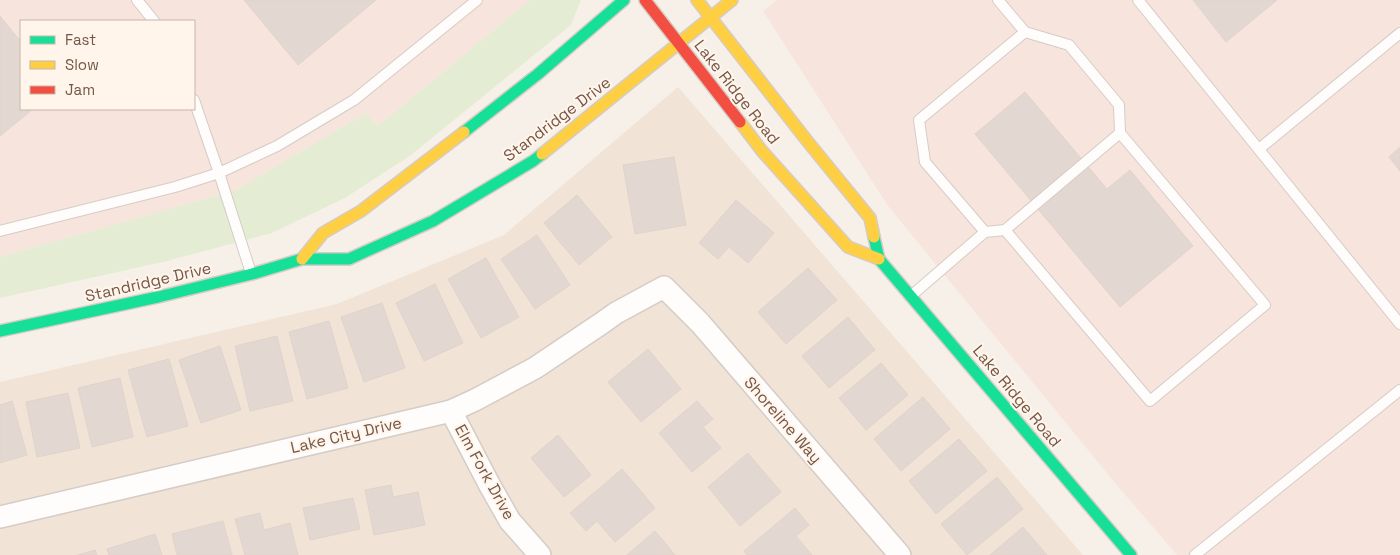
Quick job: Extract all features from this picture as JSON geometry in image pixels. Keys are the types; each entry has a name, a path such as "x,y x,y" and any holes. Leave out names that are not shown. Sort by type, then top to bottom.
{"street":[{"path":"302,259 323,233 361,211 538,74 624,0"},
{"name":"Lake Ridge Road","path":"645,0 762,151 848,247 879,259"},
{"name":"Lake Ridge Road","path":"697,0 870,218 879,259 1131,555"},
{"name":"Standridge Drive","path":"0,331 158,297 252,274 302,259 349,259 433,221 533,161 732,0"},
{"name":"Lake City Drive","path":"0,517 451,410 475,400 535,368 616,313 664,287"},
{"name":"Shoreline Way","path":"664,287 700,323 900,555"},
{"name":"Elm Fork Drive","path":"451,410 510,521 540,555"}],"lane":[{"path":"136,0 153,20"},
{"path":"0,231 175,187 219,173 277,146 354,100 476,0"},
{"path":"998,0 1024,32 1068,45 1119,105 1120,133 1265,305 1150,401 1005,230"},
{"path":"1138,0 1400,324"},
{"path":"985,232 925,162 919,120 1024,32"},
{"path":"1259,149 1400,33"},
{"path":"195,103 252,274"},
{"path":"910,296 985,232 1005,230 1120,133"},
{"path":"1196,555 1400,390"}],"shaded area":[{"path":"0,0 530,0 378,126 366,113 236,190 0,257"},
{"path":"777,0 1400,0 1400,555 1177,555 1116,484 888,206 763,11"},
{"path":"678,87 1083,555 0,555 0,382 337,304 504,235"}],"green space":[{"path":"530,0 581,0 571,25 411,155 345,198 272,233 167,261 0,298 0,257 236,190 366,113 378,126"}],"building":[{"path":"244,0 376,0 298,65"},
{"path":"1193,0 1277,0 1226,42"},
{"path":"0,16 20,41 20,110 32,110 0,136"},
{"path":"1025,92 1107,189 1130,170 1193,246 1120,307 975,134"},
{"path":"1400,147 1400,171 1389,157"},
{"path":"674,157 686,225 635,234 623,165"},
{"path":"577,195 612,237 579,265 544,223"},
{"path":"736,200 774,233 748,263 729,247 718,259 699,243"},
{"path":"537,235 570,285 535,309 501,259"},
{"path":"486,258 519,317 481,338 448,279"},
{"path":"808,268 837,300 786,344 758,312"},
{"path":"435,284 463,343 424,361 396,303"},
{"path":"382,303 405,368 364,382 341,317"},
{"path":"848,317 875,350 829,388 802,356"},
{"path":"329,321 348,388 307,399 289,332"},
{"path":"277,336 293,401 250,411 235,346"},
{"path":"220,346 241,410 201,423 179,360"},
{"path":"648,349 681,389 641,422 608,382"},
{"path":"169,359 188,426 147,437 128,370"},
{"path":"881,363 908,395 866,430 839,398"},
{"path":"120,378 133,437 92,447 78,388"},
{"path":"68,393 80,448 37,457 26,402"},
{"path":"923,397 950,429 901,471 874,439"},
{"path":"12,401 27,455 0,463 0,405"},
{"path":"697,401 713,419 703,427 721,448 692,472 659,433"},
{"path":"558,435 591,475 564,497 531,458"},
{"path":"959,439 987,471 936,514 909,481"},
{"path":"748,453 781,492 740,526 708,487"},
{"path":"622,469 655,508 615,542 597,521 586,531 570,513"},
{"path":"997,477 1023,509 967,555 941,524"},
{"path":"391,485 393,497 418,492 425,525 374,535 365,490"},
{"path":"353,498 360,529 310,540 303,508"},
{"path":"795,508 809,525 796,536 812,555 747,555 744,551"},
{"path":"260,513 264,530 290,523 298,555 245,555 235,519"},
{"path":"223,521 232,555 177,555 172,534"},
{"path":"1023,527 1047,555 990,555"},
{"path":"655,531 675,555 627,555"},
{"path":"155,534 162,555 109,555 107,549"},
{"path":"95,550 97,555 78,555"}],"traffic: fast":[{"path":"464,132 538,74 624,0"},
{"path":"0,331 158,297 252,274 302,259 349,259 433,221 542,154"},
{"path":"874,237 879,259 1131,555"}],"traffic: slow":[{"path":"697,0 870,218 874,237"},
{"path":"542,154 732,0"},
{"path":"740,122 762,151 848,247 879,259"},
{"path":"302,259 323,233 361,211 464,132"}],"traffic: jam":[{"path":"645,0 740,122"}]}
